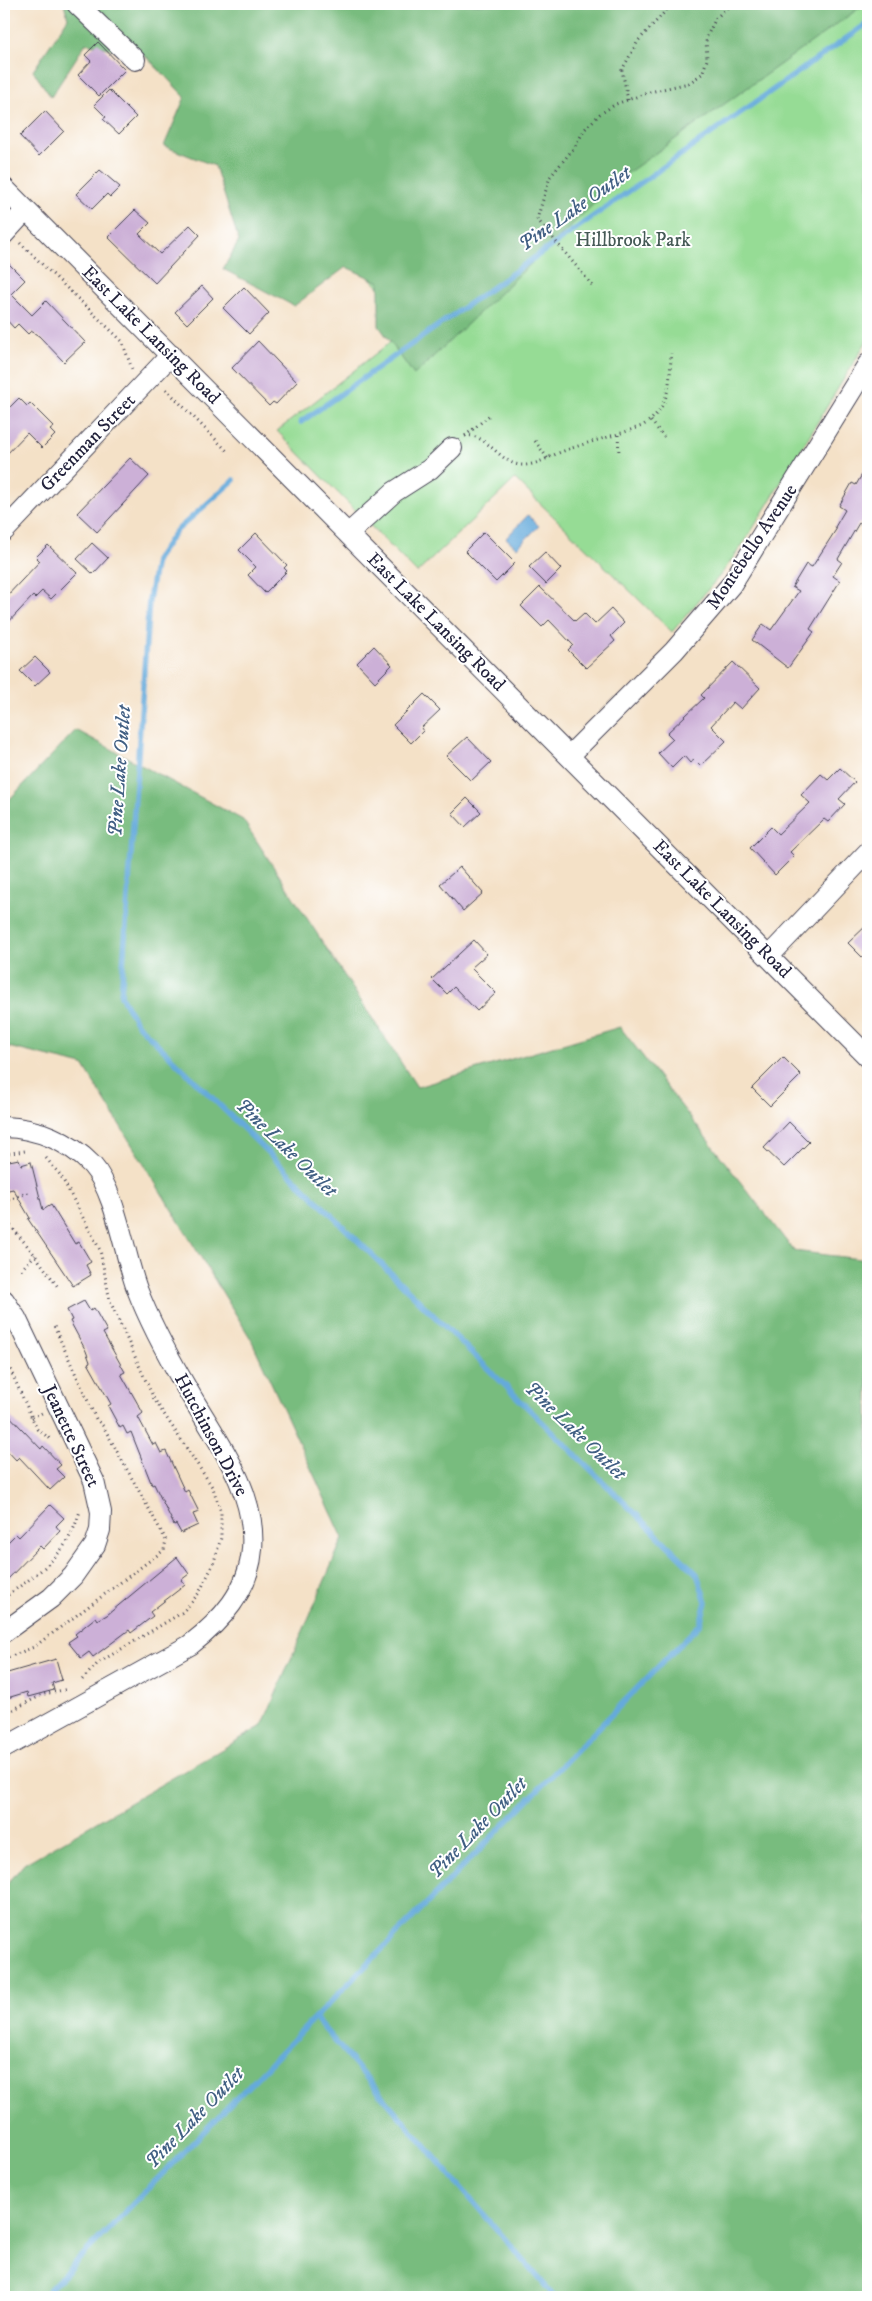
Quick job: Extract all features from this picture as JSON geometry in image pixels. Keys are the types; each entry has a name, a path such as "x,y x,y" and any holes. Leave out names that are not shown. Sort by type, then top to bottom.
{"street":[{"path":"77,4 135,60"},
{"name":"East Lake Lansing Road","path":"4,188 868,1056"},
{"path":"5,232 26,210"},
{"name":"Greenman Street","path":"4,531 171,354"},
{"name":"Montebello Avenue","path":"570,756 674,651 731,585 868,364"},
{"path":"348,534 394,492 425,472 458,442"},
{"path":"769,956 868,852"},
{"name":"Hutchinson Drive","path":"4,1127 29,1130 63,1142 93,1166 105,1185 137,1289 163,1345 232,1466 245,1495 251,1522 252,1550 238,1593 228,1611 208,1630 190,1644 4,1748"},
{"name":"Jeanette Street","path":"4,1300 16,1318 94,1481 101,1512 100,1530 94,1545 73,1576 51,1598 4,1632"}],"path":[{"path":"628,100 622,70 638,41 670,4"},
{"path":"592,285 537,218 550,177 574,148 585,129 600,114 628,100 650,92 688,83 702,74 707,60 706,38 716,18 731,4"},
{"path":"5,232 122,341 130,368 164,387 229,453"},
{"path":"458,442 471,435 508,462 532,464 618,435 651,421 659,413 668,395 671,353"},
{"path":"458,442 492,414"},
{"path":"651,421 664,438"},
{"path":"618,435 620,454"},
{"path":"535,441 548,459"},
{"path":"4,1154 33,1149"},
{"path":"4,1714 44,1694 68,1689 82,1681 98,1663 183,1612 199,1593 213,1565 221,1538 221,1512 213,1488 154,1399 110,1301 100,1250 60,1176 48,1159 40,1154"},
{"path":"4,1202 29,1192"},
{"path":"4,1218 35,1255 58,1287"},
{"path":"22,1270 35,1255"},
{"path":"4,1356 37,1429 57,1446"},
{"path":"4,1598 59,1555 72,1535 80,1512 80,1504"}],"green space":[{"path":"64,4 865,4 622,177 414,375 379,326 379,282 346,267 294,306 223,269 239,241 215,166 164,146 185,97 147,57 86,43 51,97 33,71 68,18"},
{"name":"Hillbrook Park","path":"92,4 868,4 868,339 746,540 722,573 672,632 515,479 417,573 277,431 412,325 382,290"},
{"path":"76,730 243,820 417,1087 620,1027 794,1251 868,1260 868,2297 4,2297 4,1888 24,1864 262,1726 343,1538 251,1339 83,1065 4,1046 4,805"}],"water":[{"path":"528,515 539,526 517,548 506,538"}],"building":[{"path":"98,42 125,70 99,96 78,75 91,61 85,55"},
{"path":"109,90 136,117 119,134 103,119 106,117 94,105"},
{"path":"45,111 64,131 39,156 20,136"},
{"path":"100,170 120,187 110,197 107,194 92,209 76,194"},
{"path":"135,210 150,223 139,234 160,254 190,225 200,235 155,283 108,237"},
{"path":"4,259 25,280 11,294 32,315 46,301 85,342 64,362 39,336 31,331 28,334 18,324 14,328 4,317"},
{"path":"202,286 213,298 187,324 175,312"},
{"path":"244,287 269,313 249,334 223,308"},
{"path":"258,341 297,382 276,404 273,402 269,406 232,368"},
{"path":"19,398 27,406 30,403 54,427 50,430 55,435 42,448 27,433 4,457 4,413"},
{"path":"130,458 149,476 97,532 77,513"},
{"path":"868,464 868,529 859,523 838,559 842,562 833,576 840,581 810,629 814,632 788,668 752,640 763,624 771,630 799,591 792,587 806,564 812,567 837,528 835,527 845,510 839,506 852,483 856,485"},
{"path":"484,532 515,563 496,582 465,551"},
{"path":"256,533 287,565 284,568 287,571 265,593 248,575 256,567 239,550"},
{"path":"92,543 108,558 93,574 77,559"},
{"path":"48,545 77,573 51,599 42,591 35,598 33,596 4,627 4,599 40,561 36,557"},
{"path":"545,552 561,569 546,584 529,567"},
{"path":"540,587 575,621 584,613 595,624 611,609 624,623 611,636 615,641 586,668 568,650 573,645 549,620 542,627 521,606"},
{"path":"374,646 392,665 375,682 357,663"},
{"path":"35,657 50,672 35,686 20,671"},
{"path":"733,662 760,688 741,709 733,702 711,726 726,741 700,766 694,760 690,763 684,756 672,768 658,753 673,739 667,733 704,698 701,695"},
{"path":"424,694 440,710 421,728 423,731 411,743 393,725"},
{"path":"467,737 491,762 471,781 446,756"},
{"path":"840,768 855,782 839,799 845,804 828,822 824,819 790,852 794,856 775,875 750,848 771,827 778,834 810,803 801,795 821,774 828,780"},
{"path":"467,798 481,812 465,827 452,813"},
{"path":"460,867 483,893 463,911 440,884"},
{"path":"868,924 868,963 848,943"},
{"path":"474,940 487,954 471,968 496,993 477,1011 454,987 447,994 432,979"},
{"path":"783,1057 801,1075 770,1106 752,1088"},
{"path":"789,1122 809,1142 784,1167 764,1148"},
{"path":"19,1159 21,1165 31,1162 43,1210 51,1205 75,1244 79,1242 91,1262 86,1265 91,1275 73,1286 28,1219 30,1218 13,1189 4,1191 4,1162"},
{"path":"84,1301 90,1311 94,1308 107,1331 103,1333 125,1372 121,1374 143,1413 138,1417 153,1445 156,1443 161,1453 166,1451 185,1492 188,1490 199,1512 193,1514 198,1525 181,1533 176,1524 174,1525 154,1484 152,1485 131,1432 127,1434 123,1426 120,1428 108,1406 111,1404 88,1363 90,1362 86,1351 70,1321 72,1320 67,1310"},
{"path":"4,1410 41,1449 43,1446 61,1465 56,1469 64,1477 50,1490 19,1457 16,1460 4,1447"},
{"path":"50,1505 64,1518 56,1526 60,1531 43,1549 40,1546 4,1583 4,1546 16,1534 19,1537"},
{"path":"177,1557 189,1574 181,1580 185,1585 150,1612 153,1616 131,1633 129,1630 93,1657 89,1652 81,1658 68,1642 77,1636 75,1634 96,1617 98,1620 107,1615"},
{"path":"56,1659 62,1680 52,1683 54,1690 28,1697 27,1692 4,1699 4,1674"}],"waterway":[{"name":"Pine Lake Outlet","path":"301,422 868,23"},
{"name":"Pine Lake Outlet","path":"42,2297 700,1624 706,1602 697,1574 137,1024 121,996 149,600 156,560 175,532 234,480"},
{"path":"315,2018 555,2297"}]}
